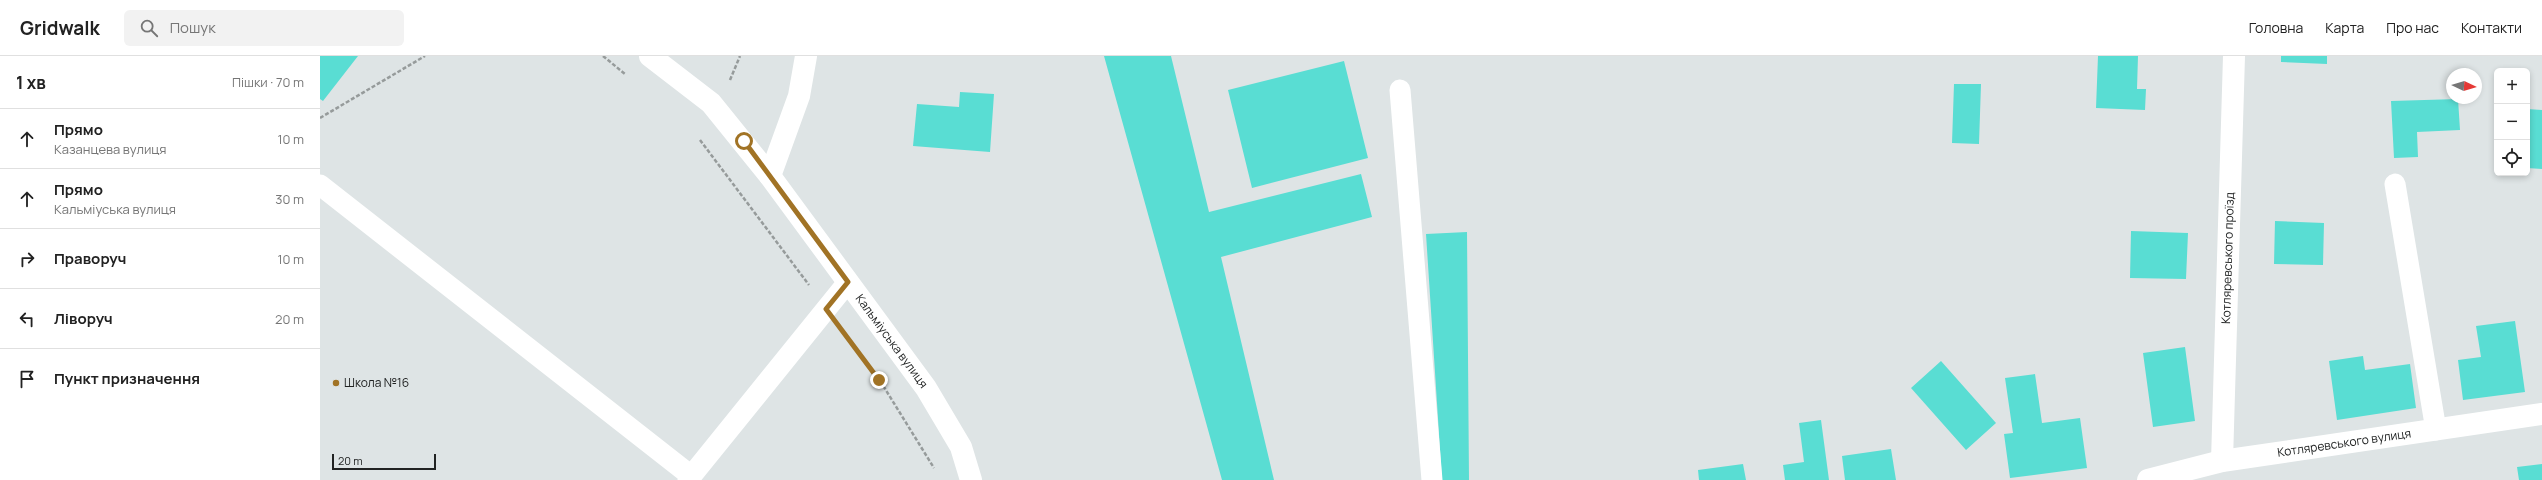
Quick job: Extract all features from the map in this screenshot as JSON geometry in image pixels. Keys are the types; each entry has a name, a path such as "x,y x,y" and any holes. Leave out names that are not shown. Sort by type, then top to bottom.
{"street":[{"name":"Кальміуська вулиця","path":"650,56 711,103 770,176 926,388 961,447 972,480"},
{"path":"770,176 799,96 806,56"},
{"name":"Котляревського проїзд","path":"2222,461 2234,56"},
{"name":"Котляревського вулиця","path":"2148,480 2222,461 2542,414"}],"lane":[{"path":"1400,90 1432,480"},
{"path":"2395,184 2436,430"},
{"path":"320,185 689,478 848,282"}],"path":[{"path":"320,118 425,56"},
{"path":"603,56 628,76"},
{"path":"728,84 740,56"},
{"path":"699,139 879,380 936,473"}],"building":[{"path":"320,56 358,56 323,101 320,99"},
{"path":"1104,56 1171,56 1209,212 1361,174 1372,217 1221,257 1274,480 1222,480"},
{"path":"2098,56 2138,56 2137,89 2146,89 2145,110 2096,108"},
{"path":"2281,56 2327,56 2327,64 2281,62"},
{"path":"1344,61 1368,158 1252,188 1228,90"},
{"path":"1954,84 1981,84 1979,144 1952,143"},
{"path":"960,92 994,94 990,152 913,146 917,104 959,107"},
{"path":"2446,99 2446,104 2458,104 2460,130 2417,132 2418,157 2394,158 2391,101"},
{"path":"2530,109 2542,110 2542,169 2530,168"},
{"path":"2275,221 2324,223 2323,265 2274,264"},
{"path":"2131,231 2188,233 2186,279 2130,278"},
{"path":"1467,232 1469,480 1442,480 1426,234"},
{"path":"2515,321 2525,392 2463,400 2458,360 2481,357 2476,326"},
{"path":"2185,347 2195,421 2153,427 2143,353"},
{"path":"2363,356 2365,370 2410,364 2416,408 2337,420 2329,361"},
{"path":"1941,361 1996,423 1966,450 1911,388"},
{"path":"2035,374 2042,423 2080,418 2087,468 2010,478 2004,434 2013,433 2005,378"},
{"path":"1821,420 1829,480 1785,480 1783,465 1804,462 1799,423"},
{"path":"1891,449 1896,480 1845,480 1842,456"},
{"path":"1743,464 1746,480 1699,480 1698,470"},
{"path":"2542,464 2542,480 2519,480 2517,467"}],"place":[{"name":"Школа №16","path":"336,383"}],"route":[{"path":"744,141 848,282 826,309 879,380"}]}
